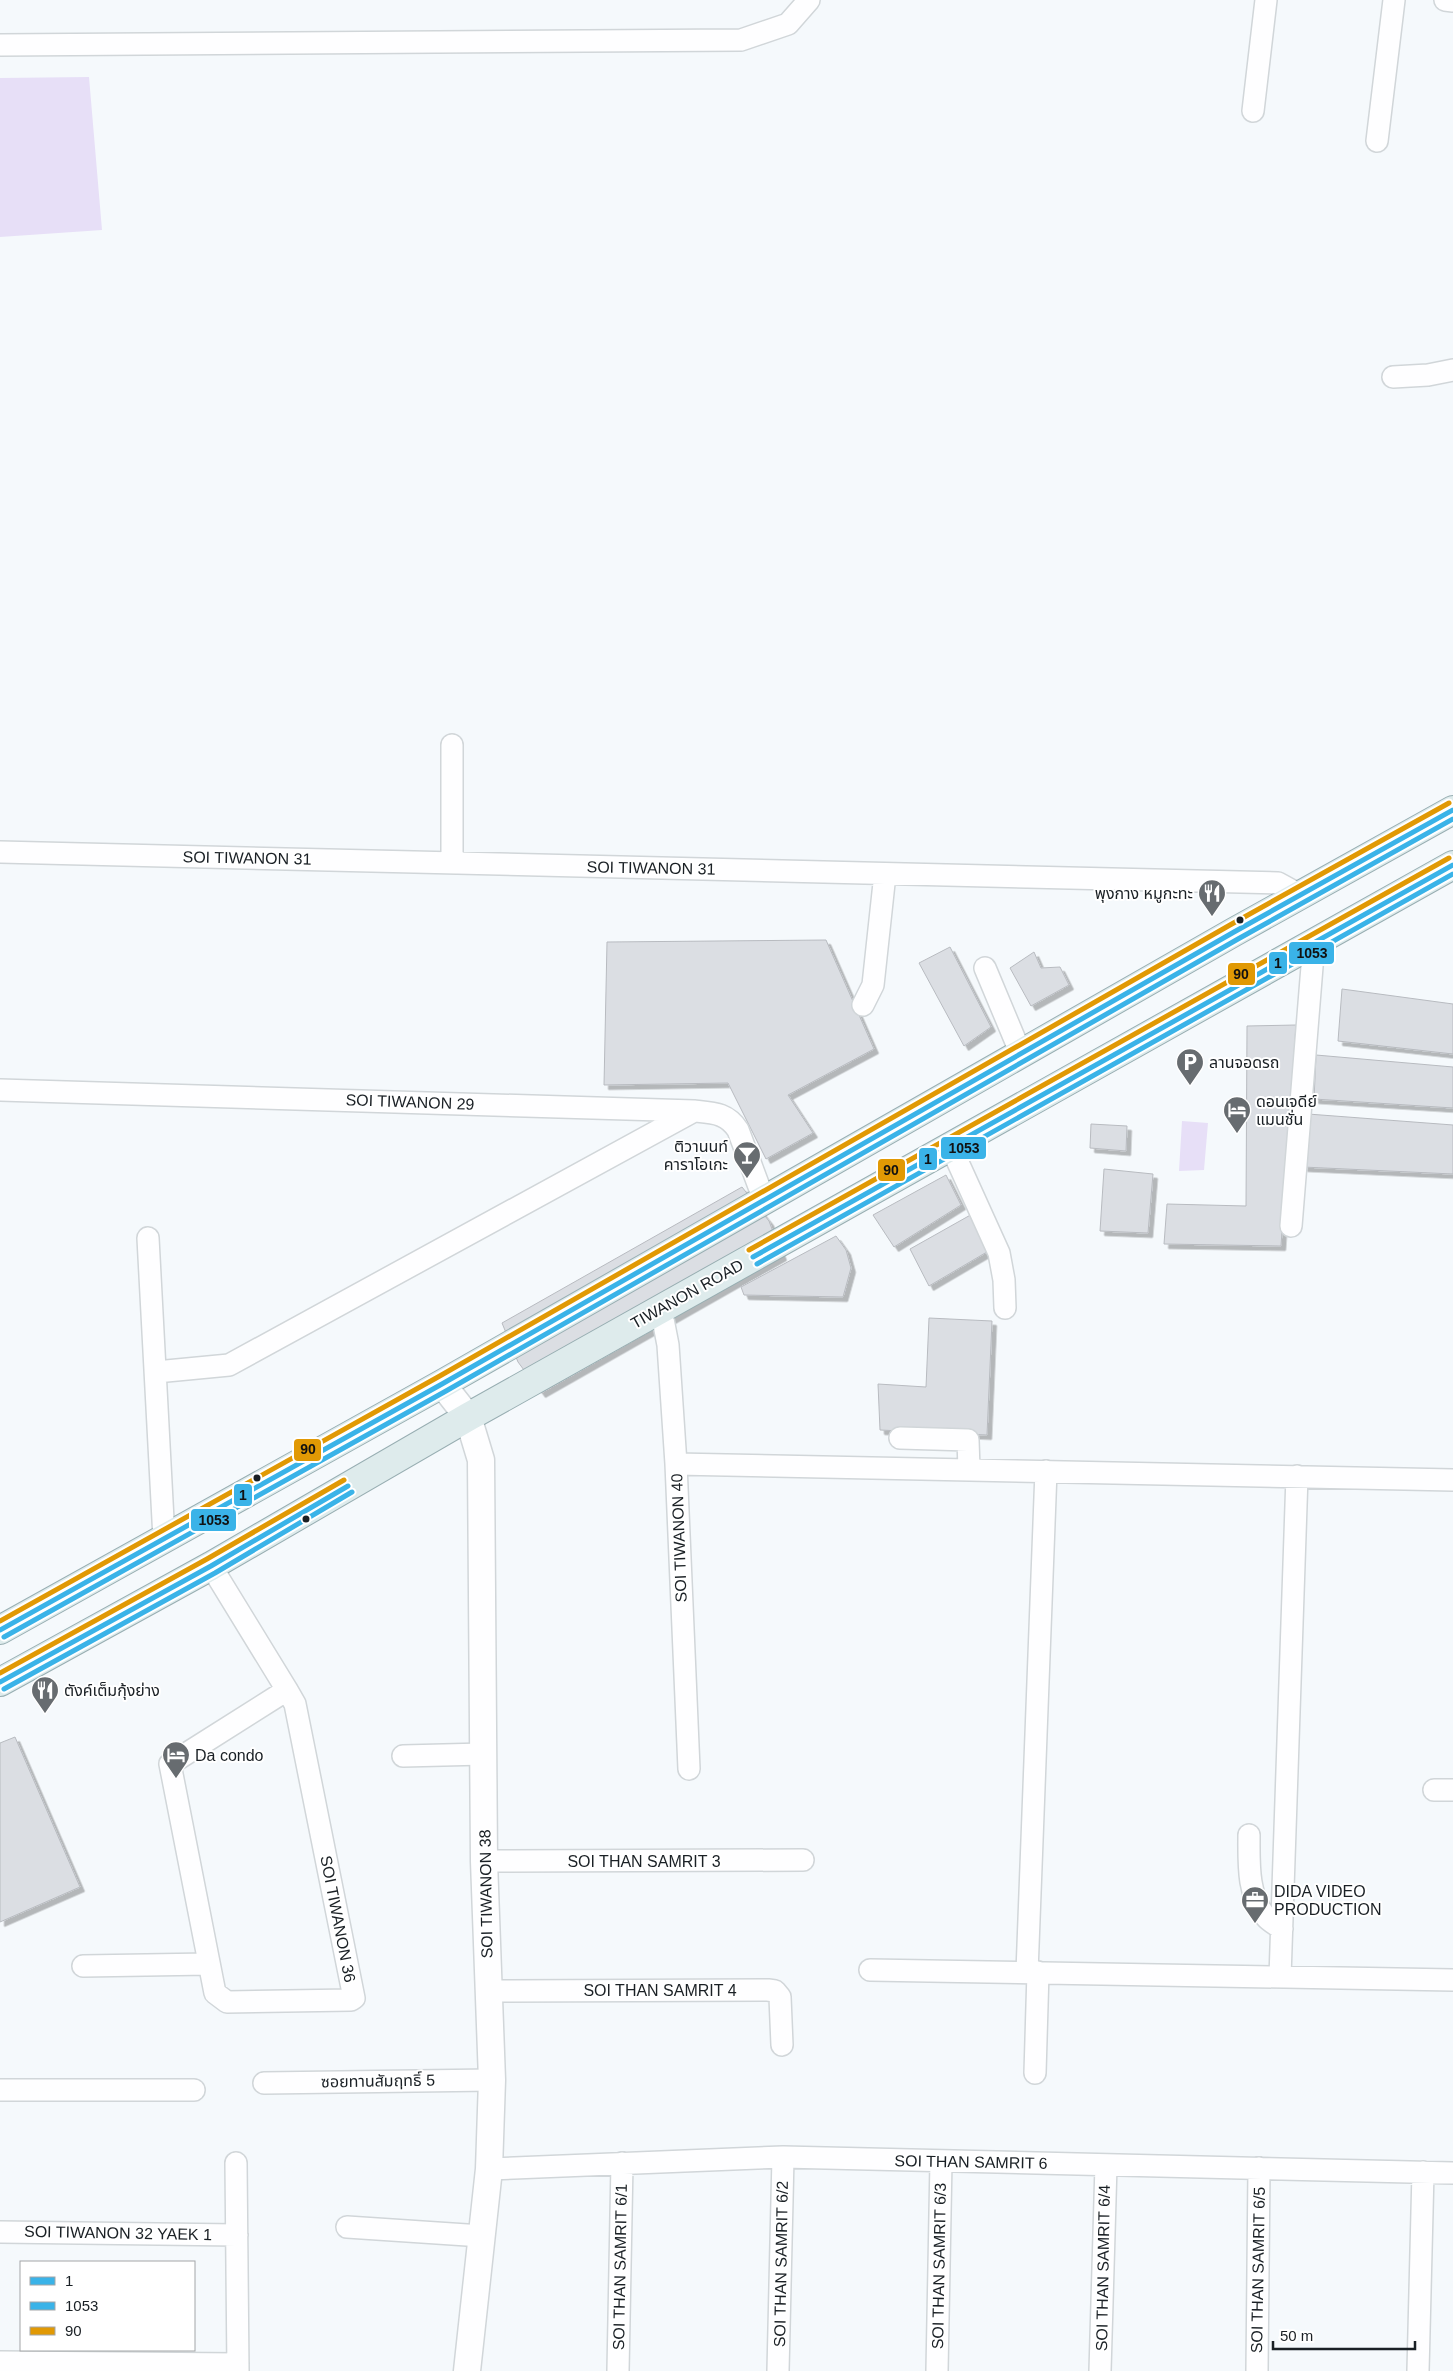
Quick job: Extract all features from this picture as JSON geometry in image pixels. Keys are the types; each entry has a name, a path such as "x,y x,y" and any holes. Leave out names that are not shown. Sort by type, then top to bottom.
{"main road":[{"path":"0,1630 442,1384 1300,895 1453,810"},
{"name":"TIWANON ROAD","path":"0,1682 211,1566 468,1417 1453,865"}],"street":[{"path":"0,45 741,40 788,24 809,0"},
{"path":"1253,111 1266,0"},
{"path":"1377,141 1394,0"},
{"path":"1445,0 1453,1"},
{"path":"1393,377 1428,375 1453,370"},
{"path":"452,745 452,863"},
{"name":"SOI TIWANON 31","path":"0,852 1278,883 1300,895"},
{"path":"862,1005 873,985 886,874"},
{"path":"1291,1226 1314,942"},
{"path":"985,968 1021,1054"},
{"name":"SOI TIWANON 29","path":"0,1090 694,1111 723,1114 732,1121 738,1130 764,1200"},
{"path":"156,1372 229,1365 694,1111"},
{"path":"951,1147 1000,1253 1004,1280 1005,1308"},
{"path":"148,1238 164,1539"},
{"name":"SOI TIWANON 40","path":"660,1309 668,1345 676,1464 689,1769"},
{"path":"442,1384 468,1417"},
{"name":"SOI TIWANON 38","path":"468,1417 481,1460 484,1861 492,2080 490,2169 468,2371"},
{"path":"900,1438 968,1440 969,1469"},
{"path":"676,1464 1453,1480"},
{"path":"1034,2073 1033,1972 1046,1471"},
{"path":"1280,1977 1297,1476"},
{"name":"SOI TIWANON 36","path":"209,1964 215,1993 227,2002 351,2000 354,1998 295,1704 211,1566"},
{"path":"83,1966 209,1964 170,1764 287,1690"},
{"path":"403,1756 484,1754"},
{"path":"1249,1835 1250,1874 1256,1898 1266,1917 1282,1928"},
{"name":"SOI THAN SAMRIT 3","path":"484,1861 803,1860"},
{"path":"870,1970 1453,1980"},
{"name":"SOI THAN SAMRIT 4","path":"489,1991 775,1991 780,1997 782,2045"},
{"name":"ซอยทานสัมฤทธิ์ 5","path":"264,2083 492,2080"},
{"path":"0,2090 194,2090"},
{"name":"SOI THAN SAMRIT 6","path":"490,2169 783,2157 1453,2173"},
{"name":"SOI THAN SAMRIT 6/2","path":"778,2371 783,2157"},
{"name":"SOI THAN SAMRIT 6/3","path":"937,2371 941,2161"},
{"path":"0,2362 238,2368 236,2162"},
{"name":"SOI THAN SAMRIT 6/1","path":"618,2371 622,2163"},
{"name":"SOI THAN SAMRIT 6/4","path":"1100,2371 1106,2165"},
{"name":"SOI THAN SAMRIT 6/5","path":"1257,2371 1259,2168"},
{"path":"1418,2371 1423,2172"},
{"path":"347,2227 482,2236"},
{"name":"SOI TIWANON 32 YAEK 1","path":"0,2232 237,2235"}],"shaded area":[{"path":"89,77 102,230 0,237 0,78"},
{"path":"1182,1121 1208,1123 1204,1170 1179,1171"}],"building":[{"path":"826,940 874,1049 788,1095 813,1133 766,1159 728,1083 604,1085 607,942"},
{"path":"950,947 991,1027 964,1046 919,963"},
{"path":"1034,952 1041,968 1060,967 1069,985 1031,1006 1010,968"},
{"path":"1342,989 1453,1004 1453,1054 1338,1041"},
{"name":"ดอนเจดีย์ แมนชั่น","path":"1296,1025 1281,1246 1164,1244 1167,1204 1246,1206 1247,1026"},
{"path":"1316,1055 1453,1067 1453,1108 1314,1099"},
{"path":"1308,1114 1453,1125 1453,1174 1303,1167"},
{"path":"1091,1124 1127,1126 1126,1151 1090,1148"},
{"path":"1104,1169 1153,1174 1148,1233 1100,1231"},
{"path":"946,1175 961,1205 894,1247 873,1215"},
{"path":"742,1187 769,1221 782,1256 541,1393 518,1362 502,1323"},
{"path":"974,1213 992,1249 929,1286 910,1249"},
{"path":"836,1236 846,1250 851,1268 843,1297 744,1295 741,1287"},
{"path":"929,1318 992,1321 987,1435 880,1430 878,1384 926,1387"},
{"path":"15,1737 80,1887 0,1922 0,1743"}],"transit line":[{"name":"90","path":"0,1621 438,1377 1230,925 1449,803"},
{"name":"1","path":"0,1630 442,1384 1234,932 1453,810"},
{"name":"1053","path":"4,1637 446,1391 1238,939 1453,819"},
{"name":"90","path":"749,1250 1449,858"},
{"name":"1","path":"753,1257 1453,865"},
{"name":"1053","path":"757,1264 1453,874"},
{"name":"90","path":"0,1673 207,1559 344,1480"},
{"name":"1","path":"0,1682 211,1566 348,1486"},
{"name":"1053","path":"4,1689 215,1573 352,1492"}],"place":[{"name":"พุงกาง หมูกะทะ","path":"1212,917"},
{"name":"ลานจอดรถ","path":"1190,1086"},
{"name":"ดอนเจดีย์ แมนชั่น","path":"1237,1134"},
{"name":"ติวานนท์ คาราโอเกะ","path":"747,1179"},
{"name":"ตังค์เต็มกุ้งย่าง","path":"45,1714"},
{"name":"Da condo","path":"176,1779"},
{"name":"DIDA VIDEO PRODUCTION","path":"1255,1924"}]}
